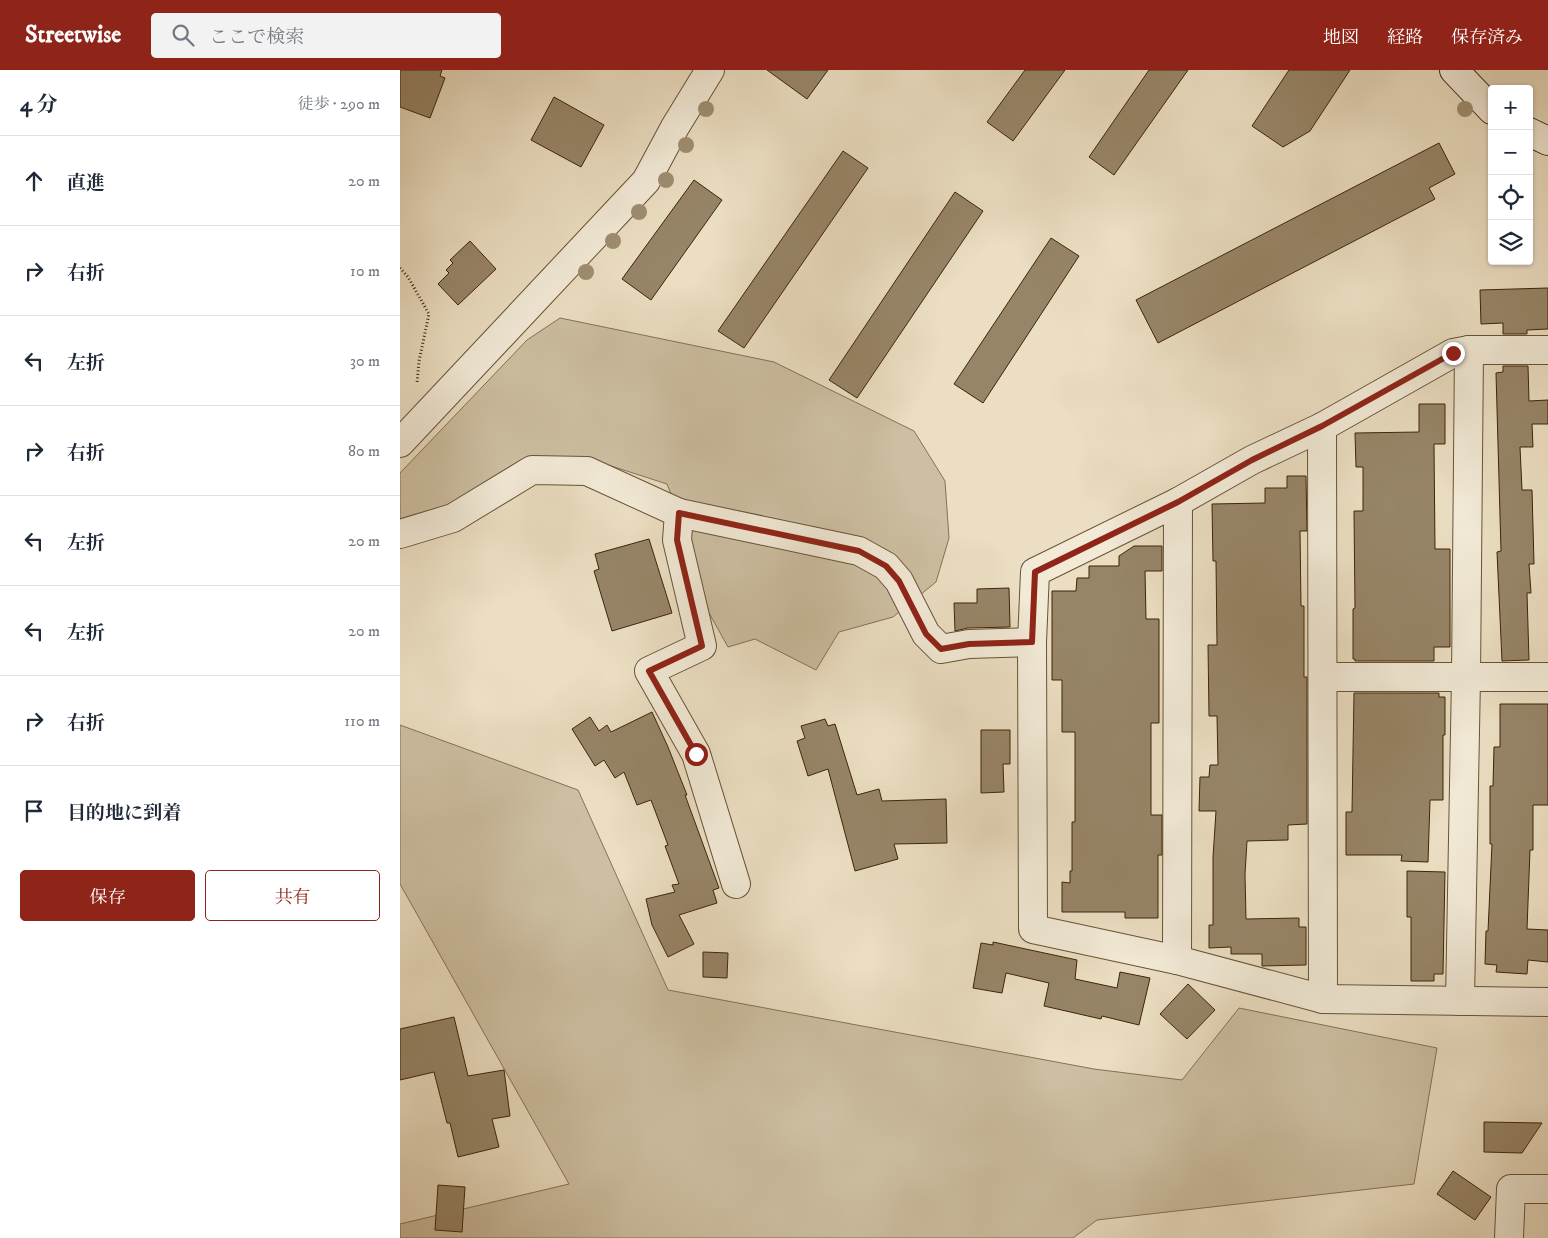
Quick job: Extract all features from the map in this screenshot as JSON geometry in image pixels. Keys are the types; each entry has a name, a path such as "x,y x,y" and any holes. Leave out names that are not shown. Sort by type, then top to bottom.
{"street":[{"path":"407,436 646,181 674,127 710,70"},
{"path":"1454,70 1488,106"},
{"path":"1533,134 1548,141"},
{"path":"1548,350 1469,350 1453,353 1322,426 1252,460 1178,502 1035,572 1032,642 1033,929 1177,960 1323,999 1548,1002"},
{"path":"1460,1001 1466,677 1469,350"},
{"path":"1322,426 1323,999"},
{"path":"400,534 453,518 532,470 586,471 679,513 859,551 886,566 899,581 926,634 941,649 969,644 1032,642"},
{"path":"1177,960 1178,502"},
{"path":"679,513 677,540 702,646 649,671 696,754 736,884"},
{"path":"1323,677 1548,677"},
{"path":"1509,1238 1511,1189 1548,1189"}],"path":[{"path":"400,268 408,277 429,314 419,361 407,436"}],"shaded area":[{"path":"560,318 774,362 914,431 945,481 949,538 936,582 893,617 839,632 816,670 755,639 728,647 694,586 677,509 667,484 605,464 538,461 451,511 400,525 400,473 527,340"},
{"path":"400,725 578,790 668,990 1094,1069 1182,1080 1239,1008 1437,1048 1414,1184 1097,1220 1073,1238 400,1238 400,1224 569,1184 400,884"}],"building":[{"path":"400,70 442,70 440,76 445,78 430,118 400,107"},
{"path":"767,70 828,70 807,99"},
{"path":"1025,70 1065,70 1013,141 987,122"},
{"path":"1149,70 1188,70 1114,175 1089,157"},
{"path":"1289,70 1350,70 1310,131 1283,147 1252,126"},
{"path":"554,97 604,125 581,167 531,140"},
{"path":"1439,143 1455,174 1429,188 1435,199 1158,343 1136,300"},
{"path":"843,151 868,168 744,348 718,331"},
{"path":"694,180 722,200 651,300 622,279"},
{"path":"955,192 983,211 857,398 829,380"},
{"path":"1051,238 1079,256 983,403 954,384"},
{"path":"470,241 496,269 458,305 438,284 449,273 446,270 453,263 450,260"},
{"path":"1548,288 1548,329 1527,330 1527,334 1503,334 1503,323 1481,324 1480,290"},
{"path":"1503,366 1528,366 1529,401 1548,400 1548,424 1532,424 1533,447 1520,447 1522,490 1532,490 1534,564 1529,564 1531,593 1527,593 1529,660 1502,661 1497,552 1501,551 1496,373 1503,372"},
{"path":"1419,404 1445,404 1445,444 1434,444 1435,549 1450,549 1450,647 1434,647 1434,661 1355,661 1353,659 1353,609 1355,608 1354,511 1363,511 1363,467 1356,467 1355,433 1419,432"},
{"path":"1287,476 1306,476 1307,531 1300,531 1301,606 1304,606 1304,677 1307,677 1307,824 1288,825 1288,840 1247,841 1245,874 1246,919 1299,918 1299,927 1306,927 1306,965 1262,966 1262,954 1231,954 1231,947 1209,948 1209,925 1213,925 1213,857 1216,811 1199,811 1200,777 1209,777 1210,765 1218,765 1217,716 1209,716 1208,645 1217,645 1216,561 1213,561 1212,504 1265,503 1265,488 1287,488"},
{"path":"649,539 672,613 612,631 594,571 599,569 595,554"},
{"path":"1134,546 1162,546 1162,571 1145,571 1146,619 1159,619 1159,723 1151,723 1151,815 1162,815 1162,855 1158,855 1158,918 1125,918 1125,912 1062,912 1062,882 1070,883 1070,871 1072,871 1072,822 1075,822 1075,732 1062,732 1062,680 1052,680 1052,591 1076,591 1077,578 1089,578 1089,566 1119,566 1119,556"},
{"path":"1009,588 1010,627 968,628 955,631 954,603 977,603 977,589"},
{"path":"1354,693 1439,693 1439,697 1445,697 1443,800 1430,800 1428,862 1401,861 1402,855 1346,855 1346,812 1352,812"},
{"path":"1500,704 1548,704 1548,805 1533,805 1533,850 1530,850 1527,929 1548,930 1548,962 1528,960 1527,974 1496,972 1497,965 1485,964 1492,844 1490,844 1490,786 1493,786 1494,747 1500,747"},
{"path":"652,712 687,795 685,795 719,888 713,890 717,903 679,915 694,944 668,957 652,925 646,899 675,892 672,885 679,884 665,846 668,845 651,800 637,805 624,772 615,778 604,760 595,766 572,729 590,717 599,731 607,725 611,732"},
{"path":"825,719 828,726 835,724 857,795 879,789 882,801 946,799 947,843 894,844 898,859 855,871 828,769 808,776 797,741 805,738 801,726"},
{"path":"981,730 1010,730 1010,764 1003,764 1004,792 981,793"},
{"path":"1407,871 1445,872 1443,974 1434,974 1434,981 1411,981 1411,917 1407,917"},
{"path":"993,942 1077,960 1075,979 1117,988 1120,972 1150,978 1139,1025 1102,1016 1101,1019 1044,1006 1049,983 1006,973 1002,993 973,988 981,943 993,945"},
{"path":"703,952 728,953 727,978 703,977"},
{"path":"1188,984 1215,1010 1187,1039 1160,1014"},
{"path":"454,1017 468,1076 504,1070 510,1116 492,1119 499,1147 458,1157 450,1123 447,1123 434,1072 400,1080 400,1029"},
{"path":"1484,1122 1542,1123 1522,1153 1484,1152"},
{"path":"1453,1171 1491,1197 1475,1220 1437,1194"},
{"path":"438,1185 465,1187 462,1232 435,1230"}],"route":[{"path":"696,754 649,671 702,646 677,540 679,513 859,551 886,566 899,581 926,634 941,649 969,644 1032,642 1035,572 1178,502 1252,460 1322,426 1453,353"}]}
